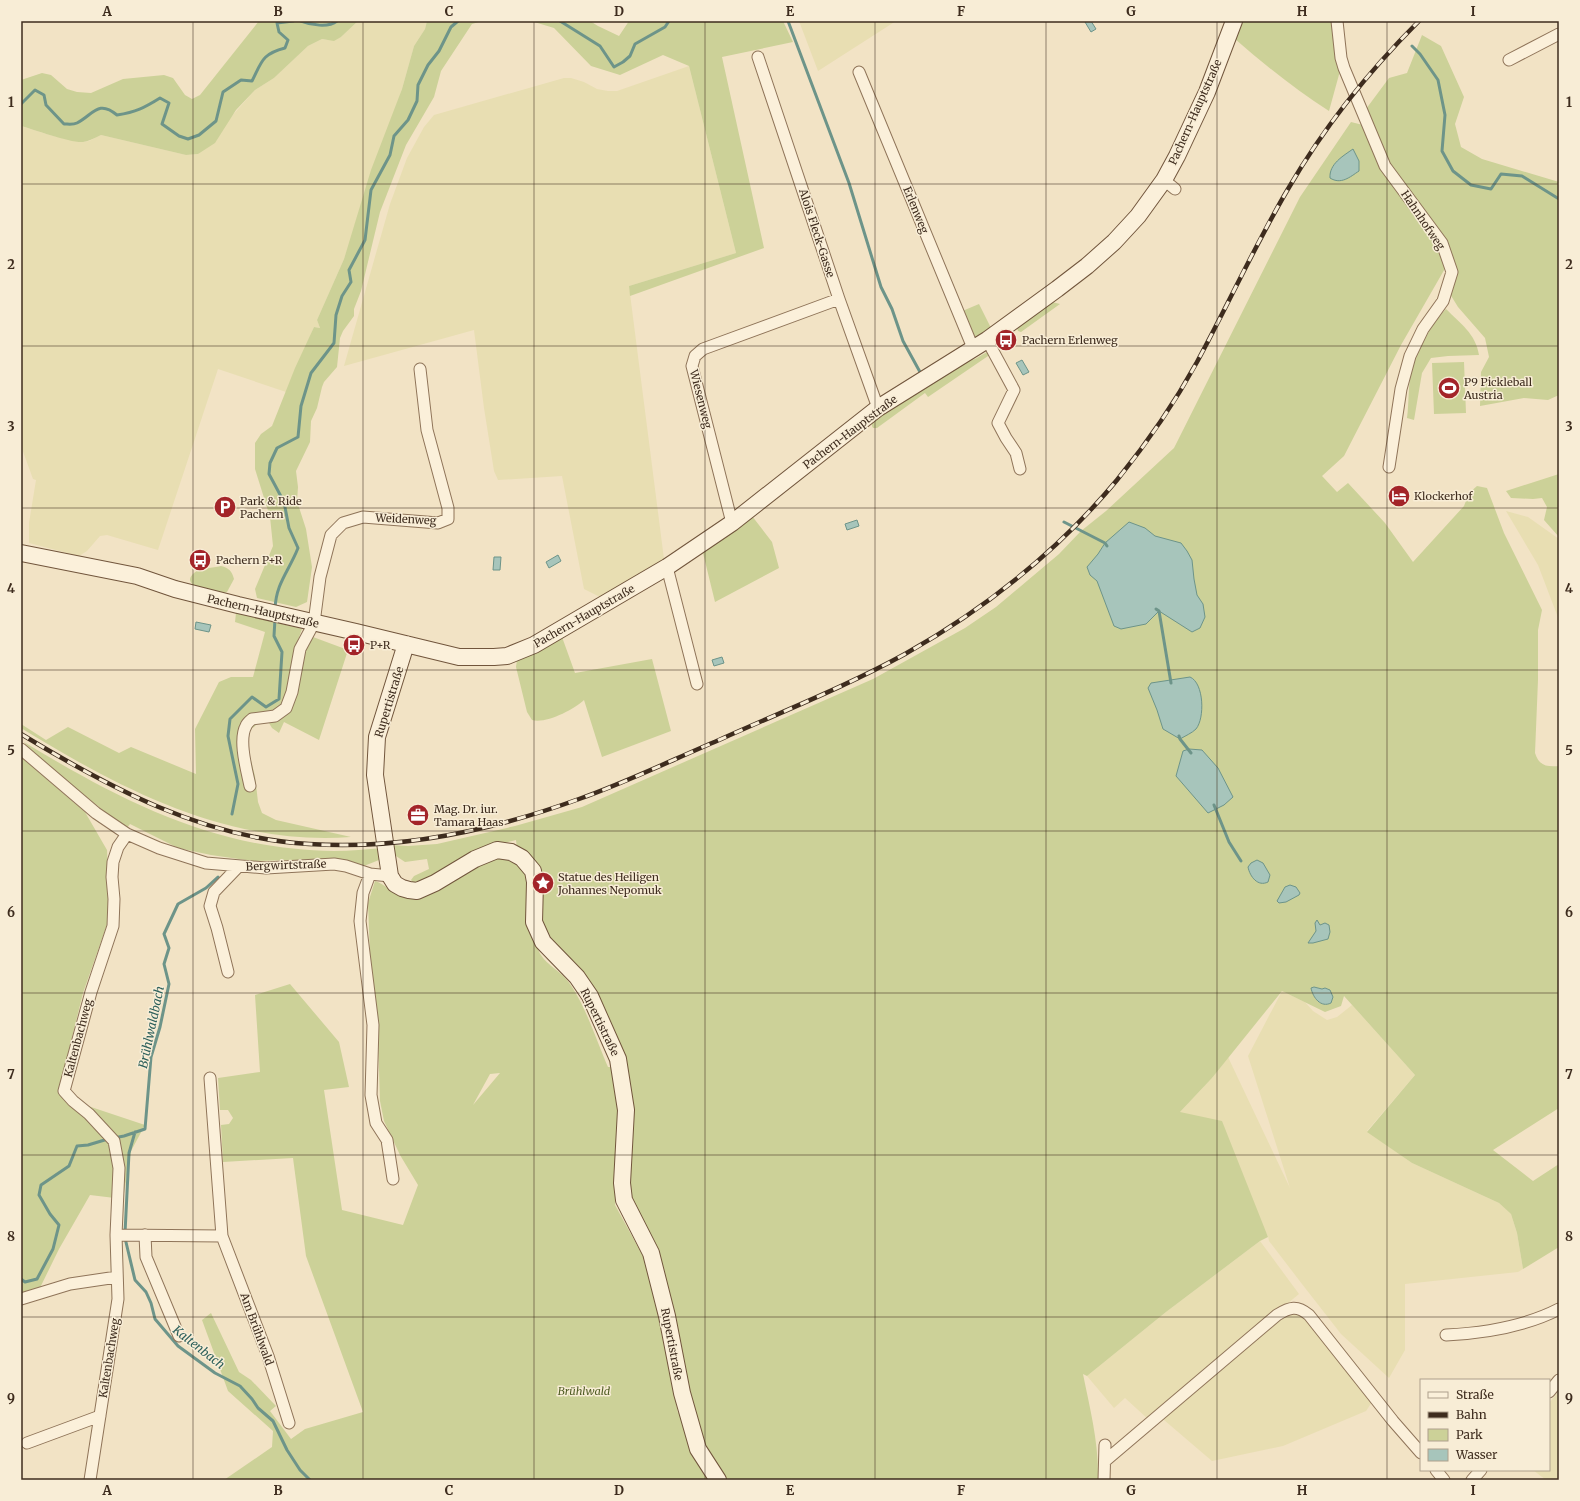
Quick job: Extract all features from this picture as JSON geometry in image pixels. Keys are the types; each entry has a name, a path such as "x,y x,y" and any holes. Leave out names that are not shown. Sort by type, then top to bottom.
{"main road":[{"name":"Pachern-Hauptstraße","path":"21,553 137,576 175,589 459,657 507,656 534,645 667,567 732,524 878,408 980,344 1057,290 1114,242 1170,184 1234,21"},
{"name":"Rupertistraße","path":"406,644 377,737 376,750 375,775 390,876 396,884 402,888 417,891 435,883 475,859 497,850 512,852 522,858 533,871 535,882 534,922 543,942 577,977 590,996 618,1059 626,1110 622,1183 624,1200 651,1253 668,1316 682,1393 698,1449 718,1480"}],"street":[{"name":"Hahnhofweg","path":"1337,21 1341,58 1344,68 1385,166 1442,243 1452,272 1443,301 1423,329 1410,356 1401,388 1389,467"},
{"path":"1509,60 1559,34"},
{"name":"Alois Fleck-Gasse","path":"758,57 839,299 878,408"},
{"name":"Erlenweg","path":"859,72 980,344"},
{"name":"Wiesenweg","path":"732,524 692,366 695,356 703,349 839,299"},
{"path":"980,344 1014,390 998,423 1016,453 1020,469"},
{"name":"Weidenweg","path":"314,622 320,577 331,535 343,523 363,516 438,523 448,519 448,508 428,430 420,369"},
{"path":"667,567 697,684"},
{"path":"250,786 244,758 243,738 245,727 252,719 275,716 286,708 292,692 300,649 314,622"},
{"name":"Bergwirtstraße","path":"21,749 96,813 127,834 159,848 206,863 238,867 266,868 334,864 346,866 370,874 390,876"},
{"name":"Kaltenbachweg","path":"90,1480 118,1299 116,1235 118,1168 114,1141 64,1091 91,992 113,926 113,862 118,847 127,834"},
{"path":"228,972 210,906 214,892 238,867"},
{"path":"370,874 363,893 360,921 373,1025 371,1095 376,1123 387,1140 393,1179"},
{"name":"Am Brühlwald","path":"210,1078 222,1236 268,1356 289,1422"},
{"path":"116,1235 222,1236"},
{"path":"145,1235 146,1257 179,1336"},
{"path":"21,1299 70,1284 118,1277"},
{"path":"1105,1461 1271,1320 1287,1309 1302,1309 1309,1315 1393,1421 1420,1452"},
{"path":"1446,1335 1492,1330 1545,1316 1559,1309"},
{"path":"1550,1391 1559,1380"},
{"path":"27,1443 100,1416"},
{"path":"1104,1480 1105,1445"},
{"path":"1437,1471 1444,1480"},
{"path":"1472,1480 1480,1471"}],"shaded area":[{"path":"358,21 427,21 425,29 414,46 402,89 344,259 317,320 320,328 314,327 286,392 218,369 158,550 107,535 100,536 87,551 79,556 29,543 29,523 36,480 33,479 21,446 21,126 53,136 81,142 89,141 101,135 186,155 198,154 255,90 274,78 308,46 322,39 327,40 341,37"},
{"path":"799,21 896,21 818,71"},
{"path":"689,66 736,253 629,286 664,559 602,598 584,589 562,476 498,480 494,471 474,330 344,366 390,204 407,158 424,127 434,115 564,78 571,78 584,82 597,89 617,91"},
{"path":"1506,511 1528,517 1559,539 1559,620 1538,565"},
{"path":"1282,991 1305,1002 1313,1011 1327,1020 1337,1017 1352,1005 1415,1075 1367,1131 1412,1163 1499,1203 1511,1214 1517,1233 1523,1269 1518,1272 1405,1284 1405,1350 1389,1378 1341,1334 1269,1241 1268,1236 1180,1112 1212,1078 1228,1057 1290,1188 1248,1056"},
{"path":"1260,1241 1299,1294 1148,1419 1125,1398 1114,1408 1087,1376 1166,1312"},
{"path":"1292,1313 1303,1316 1372,1402 1366,1411 1283,1446 1212,1461 1164,1420 1163,1415 1281,1317"},
{"path":"1559,1391 1559,1480 1546,1480 1534,1471 1550,1471 1550,1402"}],"green space":[{"path":"259,21 358,21 341,37 334,41 322,39 308,46 274,78 255,90 236,110 215,143 198,154 186,155 101,135 88,141 77,142 21,126 21,80 42,73 51,75 67,89 77,92 91,93 123,79 164,75 173,78 185,95 192,99 200,95"},
{"path":"427,21 482,21 472,24 441,71 434,97 406,145 380,212 361,291 354,309 354,316 343,331 340,338 337,367 324,382 317,408 311,421 310,442 296,471 298,487 297,501 306,529 312,567 307,602 296,607 257,598 255,589 273,546 270,517 255,469 255,443 261,434 272,426 295,368 314,327 320,328 317,320 344,259 371,170 402,89 414,46 425,29"},
{"path":"531,21 590,21 619,36 629,21 783,21 793,42 722,57 764,248 630,296 629,286 736,253 689,66 663,55 620,75 591,66 554,28"},
{"path":"1242,21 1335,21 1340,71 1329,111 1281,77 1235,39"},
{"path":"1422,35 1441,46 1464,97 1455,124 1461,147 1482,159 1559,182 1559,395 1548,400 1524,398 1480,406 1481,372 1489,357 1485,338 1458,307 1450,294 1454,267 1389,166 1366,109 1389,78 1407,73"},
{"name":"Brühlwald","path":"1351,122 1363,125 1369,132 1382,168 1433,234 1443,252 1447,265 1401,345 1344,456 1322,476 1337,492 1348,483 1385,523 1413,562 1464,506 1469,493 1477,486 1487,488 1504,533 1542,610 1538,630 1538,680 1535,753 1539,761 1544,765 1559,766 1559,1108 1493,1150 1533,1181 1559,1164 1559,1247 1523,1269 1517,1233 1511,1214 1499,1203 1412,1163 1367,1132 1415,1075 1344,996 1341,1006 1325,1012 1282,991 1212,1078 1180,1112 1222,1121 1268,1237 1260,1241 1166,1312 1087,1376 1083,1374 1096,1439 1098,1480 224,1480 272,1447 273,1431 228,1391 202,1320 211,1313 239,1372 251,1380 276,1406 270,1411 291,1439 305,1429 363,1412 306,1256 293,1158 223,1162 221,1125 229,1124 233,1118 228,1110 220,1110 218,1078 260,1072 255,995 290,984 339,1042 349,1087 324,1090 342,1210 403,1225 418,1185 400,1155 384,1121 380,1101 378,1038 370,955 368,903 375,881 379,882 400,896 417,897 429,893 485,860 497,858 513,860 526,873 529,884 530,918 540,954 567,980 585,1010 608,1067 617,1067 618,1183 615,1205 650,1269 678,1413 689,1407 665,1286 656,1258 637,1221 630,1202 628,1177 631,1136 630,1092 619,1050 611,1029 595,998 576,970 550,942 544,930 541,917 541,880 538,871 517,849 516,840 484,848 420,885 413,883 411,880 414,876 429,869 427,859 405,862 393,854 391,845 408,846 437,844 515,826 582,807 873,679 965,628 996,607 1059,554 1081,531 1106,511 1174,448 1300,197","holes":["1314,987 1330,990 1333,997 1331,1003 1324,1004 1318,1001 1312,992 1311,988","500,1073 473,1105 490,1074"]},
{"path":"1052,302 1060,304 1021,332 1018,331 1017,328"},
{"path":"979,304 991,328 974,338 960,312"},
{"path":"1446,309 1467,329 1475,341 1479,355 1431,358 1422,373 1414,420 1407,418 1412,368 1431,329"},
{"path":"987,352 991,354 928,397 925,393 877,428 873,428 872,422 878,417 950,367 975,359"},
{"name":"P9 Pickleball Austria","path":"1464,362 1466,413 1434,414 1432,363"},
{"path":"1559,474 1559,537 1544,520 1547,507 1542,498 1511,498 1506,491"},
{"path":"752,516 772,542 779,568 715,602 703,553"},
{"path":"221,566 230,570 234,579 227,592 220,593 203,590 193,585 190,581 190,578 197,571"},
{"path":"236,613 302,629 294,651 301,655 313,637 348,650 319,740 284,722 279,733 272,728 269,723 261,721 249,731 248,749 255,776 258,802 262,813 276,820 351,837 306,837 262,832 220,823 178,809 138,792 59,751 21,728 21,724 46,740 68,727 119,753 131,747 196,774 195,729 219,682 231,677 253,677 265,632 235,622"},
{"path":"562,637 575,673 652,659 671,731 602,757 584,700 573,708 552,718 538,721 532,720 527,712 516,667 517,660"},
{"path":"24,742 61,764 134,803 172,819 210,832 250,842 291,848 334,851 383,848 383,853 379,860 364,866 335,859 253,861 211,855 178,848 130,824 127,828 37,757"},
{"path":"21,757 85,812 107,850 110,916 83,993 60,1086 82,1104 145,1125 131,1151 123,1199 90,1195 59,1249 35,1298 21,1304"}],"water":[{"path":"1091,21 1096,29 1091,32 1085,22"},
{"path":"1353,149 1359,161 1359,171 1349,178 1338,181 1330,178 1330,173 1334,165"},
{"path":"1022,360 1029,372 1023,375 1016,363"},
{"path":"857,520 859,526 847,530 845,524"},
{"path":"1129,522 1145,528 1155,536 1181,543 1187,551 1192,560 1197,595 1203,604 1205,617 1200,628 1192,632 1159,611 1146,624 1121,629 1114,626 1097,581 1090,575 1087,567 1105,543"},
{"path":"558,555 561,561 549,568 546,562"},
{"path":"494,557 501,557 500,570 493,570"},
{"path":"196,622 211,625 209,632 195,629"},
{"path":"722,657 724,663 714,666 712,660"},
{"path":"1190,677 1195,681 1200,693 1202,701 1201,717 1196,729 1180,739 1163,729 1148,688 1151,683"},
{"path":"1189,749 1202,750 1218,768 1233,797 1224,805 1208,813 1176,776 1183,751"},
{"path":"1257,860 1263,863 1270,875 1268,882 1258,882 1251,874 1248,867 1251,863"},
{"path":"1290,885 1296,887 1300,893 1299,895 1286,902 1279,903 1277,901 1285,887"},
{"path":"1317,920 1320,925 1325,923 1329,925 1330,932 1328,939 1308,943 1316,931 1315,923"},
{"path":"1314,987 1330,990 1333,997 1331,1003 1324,1004 1318,1001 1312,992 1311,988"}],"waterway":[{"path":"21,104 35,90 44,95 46,105 64,124 72,124 83,120 100,108 110,110 117,115 140,109 160,98 169,103 162,124 179,136 188,139 199,135 216,121 223,92 241,80 252,81 264,59 277,50 285,48 288,40 279,32 277,23 293,21"},
{"path":"301,21 314,25 329,25 337,21"},
{"name":"Brühlwaldbach","path":"275,609 280,584 298,548 289,528 284,502 269,474 270,463 277,448 298,437 301,406 311,373 334,343 336,315 342,296 351,282 349,270 365,240 371,190 390,155 394,136 408,120 417,101 418,85 428,65 439,51 451,27 458,21"},
{"path":"560,21 600,46 614,67 630,56 635,44 665,27 669,21"},
{"path":"788,21 849,183 881,287 892,309 903,341 920,372"},
{"path":"1412,46 1420,54 1438,80 1445,115 1442,151 1453,171 1471,185 1491,189 1501,174 1522,176 1559,199"},
{"path":"1064,522 1105,543 1107,546"},
{"path":"1156,609 1159,611 1171,683"},
{"name":"Brühlwaldbach","path":"232,814 238,784 228,736 230,719 252,697 266,707 279,699 282,652 274,636 275,619"},
{"path":"1179,736 1191,753"},
{"path":"1214,805 1229,842 1241,861"},
{"name":"Brühlwaldbach","path":"114,1138 145,1129 151,1057 160,1027 169,984 164,964 169,948 164,934 178,904 206,888 218,877"},
{"name":"Kaltenbach","path":"125,1233 129,1153 135,1132"},
{"name":"Brühlwaldbach","path":"21,1279 25,1282 37,1279 53,1249 59,1225 50,1214 39,1195 41,1185 69,1166 77,1146 88,1145 108,1139"},
{"name":"Kaltenbach","path":"125,1238 135,1280 146,1292 151,1303 155,1319 178,1346 215,1373 240,1386 258,1408 273,1421 287,1450 300,1470 310,1480"}],"railway":[{"path":"21,734 123,791 195,821 232,832 270,840 309,844 378,844 412,841 480,828 514,820 579,799 649,771 813,699 882,666 935,637 964,618 1019,577 1070,531 1117,480 1160,423 1188,378 1276,210 1316,144 1365,80 1419,21"}],"place":[{"name":"Pachern Erlenweg","path":"1006,340"},
{"name":"P9 Pickleball Austria","path":"1449,388"},
{"name":"Klockerhof","path":"1399,496"},
{"name":"Park & Ride Pachern","path":"225,507"},
{"name":"Pachern P+R","path":"200,560"},
{"name":"P+R","path":"354,645"},
{"name":"Mag. Dr. iur. Tamara Haas","path":"418,815"},
{"name":"Statue des Heiligen Johannes Nepomuk","path":"543,883"}]}
